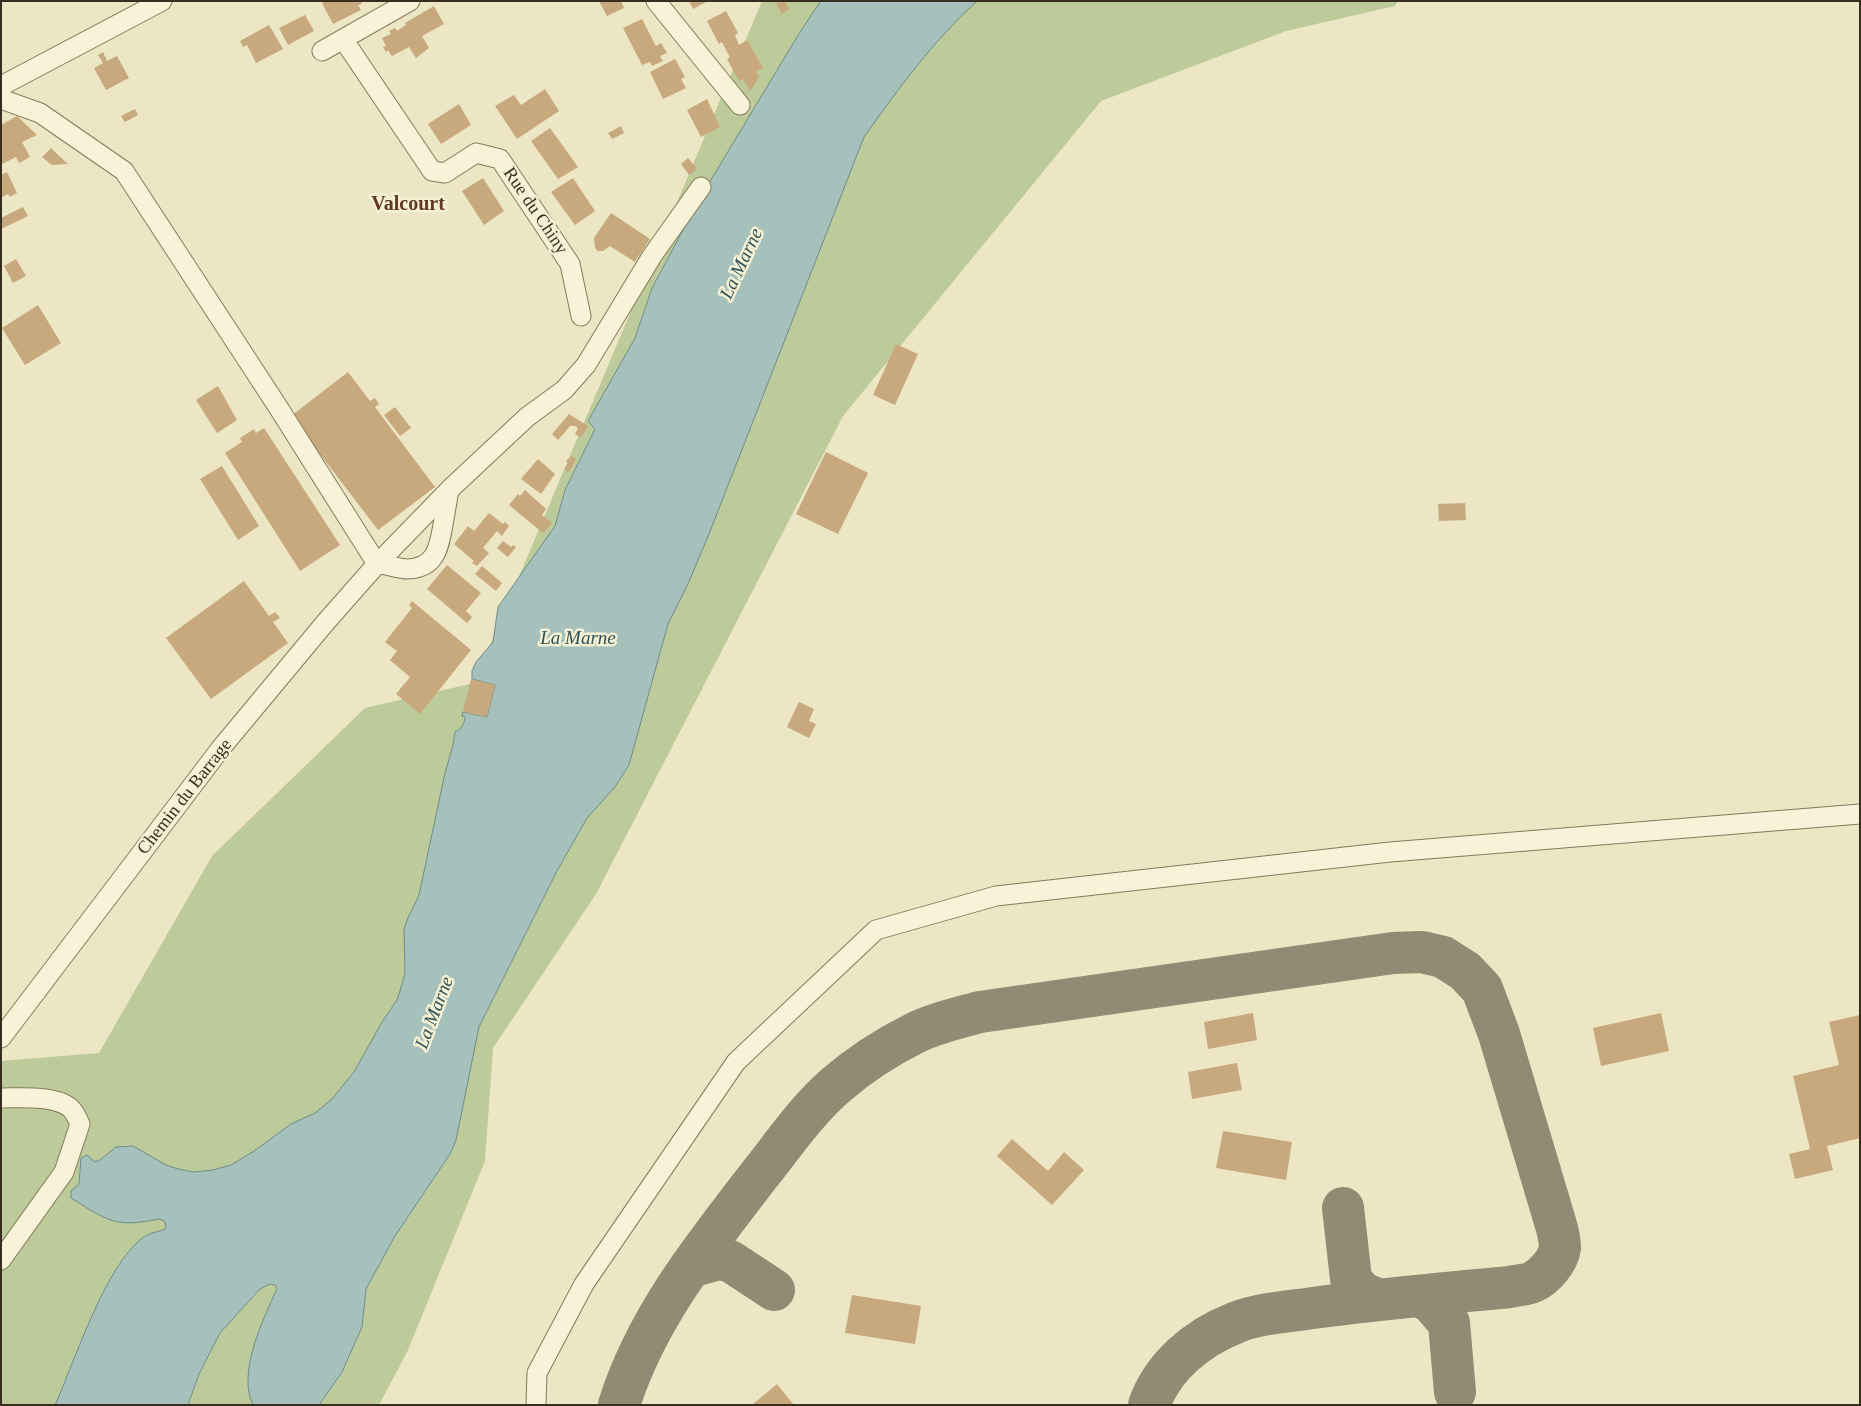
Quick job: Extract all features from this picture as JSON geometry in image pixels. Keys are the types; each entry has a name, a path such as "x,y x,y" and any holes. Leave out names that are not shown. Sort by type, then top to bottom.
{"street":[{"path":"1,86 162,1"},
{"path":"322,51 343,39 381,8 410,1"},
{"path":"656,1 740,105"},
{"name":"Rue du Chiny","path":"343,39 432,172 445,174 476,153 500,159 570,264 581,316"},
{"path":"1,99 40,113 124,171 278,407 377,564 388,564 408,569 424,565 432,559 438,551 441,542 449,490"},
{"name":"Chemin du Barrage","path":"1,1038 222,748 325,623 377,564 449,490 527,417 564,390 586,365 652,256 701,187"},
{"path":"536,1405 538,1373 584,1284 736,1062 876,930 996,896 1390,852 1860,814"},
{"path":"1,1098 36,1098 58,1102 70,1107 80,1124 64,1172 1,1260"}],"green space":[{"path":"762,1 1398,1 1395,6 1286,31 1101,101 843,416 596,894 493,1048 485,1161 408,1350 379,1405 1,1405 1,1061 99,1053 212,856 365,708 474,683"}],"water":[{"name":"La Marne","path":"821,1 977,1 931,49 903,83 864,137 709,534 688,584 668,624 629,765 615,787 587,818 557,871 479,1027 456,1140 450,1154 395,1236 366,1289 362,1327 342,1372 319,1405 253,1405 249,1392 248,1378 250,1362 259,1330 277,1289 275,1285 270,1284 260,1289 220,1333 199,1374 188,1405 55,1405 82,1338 106,1288 119,1266 132,1247 147,1235 165,1229 166,1225 164,1221 159,1219 132,1223 112,1220 71,1198 71,1191 79,1184 81,1158 87,1155 95,1162 116,1147 133,1146 166,1165 178,1169 194,1172 213,1170 231,1165 291,1124 315,1113 332,1099 354,1072 382,1022 397,1000 405,973 404,929 419,895 455,732 463,724 465,717 462,716 463,712 487,717 495,685 472,679 472,671 476,662 493,642 498,607 555,526 565,490 595,429 588,421 635,338 652,288 703,193 800,32"}],"building":[{"path":"325,1 361,1 362,4 358,5 361,10 333,24 322,3"},
{"path":"599,1 621,1 624,8 607,16"},
{"path":"689,1 708,1 693,9"},
{"path":"785,1 789,9 782,14 776,3"},
{"path":"434,6 444,24 422,36 429,48 416,58 409,47 392,56 388,50 386,52 383,47 386,46 382,38 391,34 389,31 395,28 397,31 406,25 405,23"},
{"path":"726,11 738,33 735,35 739,45 747,40 763,68 756,72 759,77 750,91 743,79 739,81 727,59 730,57 722,42 719,44 707,21"},
{"path":"305,15 314,31 288,45 279,28"},
{"path":"642,19 656,46 661,43 667,53 660,56 663,61 652,66 650,62 642,65 623,28"},
{"path":"269,25 283,49 256,63 247,45 243,47 240,41"},
{"path":"103,52 107,61 117,56 129,78 106,90 94,68 103,63 98,55"},
{"path":"675,59 685,77 681,79 686,88 663,99 650,72"},
{"path":"545,89 559,111 517,139 495,106 514,95 521,105"},
{"path":"707,99 720,127 701,137 687,110"},
{"path":"459,104 471,125 441,144 428,124"},
{"path":"135,109 138,115 125,122 121,116"},
{"path":"17,116 37,135 22,142 30,157 19,163 16,157 2,164 1,125"},
{"path":"621,126 624,133 612,139 608,133"},
{"path":"550,128 578,167 558,179 531,141"},
{"path":"51,148 68,164 52,165 42,157"},
{"path":"688,158 697,169 689,175 681,164"},
{"path":"7,172 17,193 10,197 8,194 1,198 1,175"},
{"path":"483,178 504,211 484,225 462,191"},
{"path":"573,178 595,211 575,225 551,192"},
{"path":"23,207 28,216 1,229 1,218"},
{"path":"611,213 650,239 635,262 610,246 603,251 598,251 595,248 594,238"},
{"path":"16,259 26,276 13,283 4,266"},
{"path":"38,305 61,343 25,365 2,328"},
{"path":"896,344 918,354 895,405 873,395"},
{"path":"348,372 370,401 375,398 379,404 375,407 435,487 378,530 291,416"},
{"path":"218,386 237,420 217,433 196,400"},
{"path":"395,407 411,428 400,436 384,415"},
{"path":"569,414 588,426 581,438 575,434 578,428 570,426 558,440 552,434"},
{"path":"264,428 340,545 300,571 225,453 242,442 240,438 254,429 256,433"},
{"path":"826,452 868,473 838,534 796,514"},
{"path":"571,456 576,459 569,472 564,470 568,463 566,461"},
{"path":"538,459 555,474 541,494 521,479"},
{"path":"222,466 259,526 238,540 200,479"},
{"path":"525,490 546,509 542,515 552,523 543,533 509,505 518,494 520,496"},
{"path":"1465,503 1466,520 1439,521 1438,504"},
{"path":"489,513 503,524 505,522 509,526 502,536 497,531 483,548 489,553 477,566 472,563 474,561 454,544 468,526 474,531"},
{"path":"503,541 511,547 513,545 516,547 508,557 497,548"},
{"path":"447,565 481,593 466,611 472,617 467,623 427,589"},
{"path":"482,566 502,583 496,591 475,574"},
{"path":"244,581 269,616 275,612 280,618 273,622 288,643 211,699 166,638"},
{"path":"412,601 471,650 420,714 396,694 410,677 390,660 397,651 385,642 412,608 409,605"},
{"path":"471,679 495,685 487,717 463,712"},
{"path":"799,702 814,709 809,721 816,724 809,738 787,727"},
{"path":"1253,1013 1257,1040 1208,1049 1204,1022"},
{"path":"1661,1013 1669,1051 1601,1066 1593,1028"},
{"path":"1860,1015 1860,1138 1827,1146 1833,1170 1795,1179 1789,1154 1810,1149 1793,1076 1839,1065 1829,1022"},
{"path":"1237,1063 1242,1090 1192,1099 1188,1072"},
{"path":"1223,1131 1292,1142 1286,1180 1216,1168"},
{"path":"1012,1139 1048,1171 1064,1152 1084,1170 1052,1205 997,1156"},
{"path":"852,1295 921,1306 915,1344 845,1333"},
{"path":"777,1384 794,1405 752,1405"}],"taxiway":[{"path":"619,1405 631,1373 661,1312 698,1255 796,1128 815,1105 854,1070 915,1033 980,1012 1393,953 1422,952 1443,957 1465,971 1482,989 1499,1034 1558,1233 1560,1248 1554,1263 1542,1276 1533,1282 1510,1287 1412,1296 1273,1313 1235,1323 1207,1337 1183,1355 1163,1378 1149,1405"},
{"path":"1343,1208 1351,1279 1361,1292 1379,1300"},
{"path":"690,1267 718,1259 730,1261 774,1290"},
{"path":"1420,1297 1431,1302 1449,1323 1455,1392"}],"district":[{"name":"Valcourt","path":"408,205"}]}
